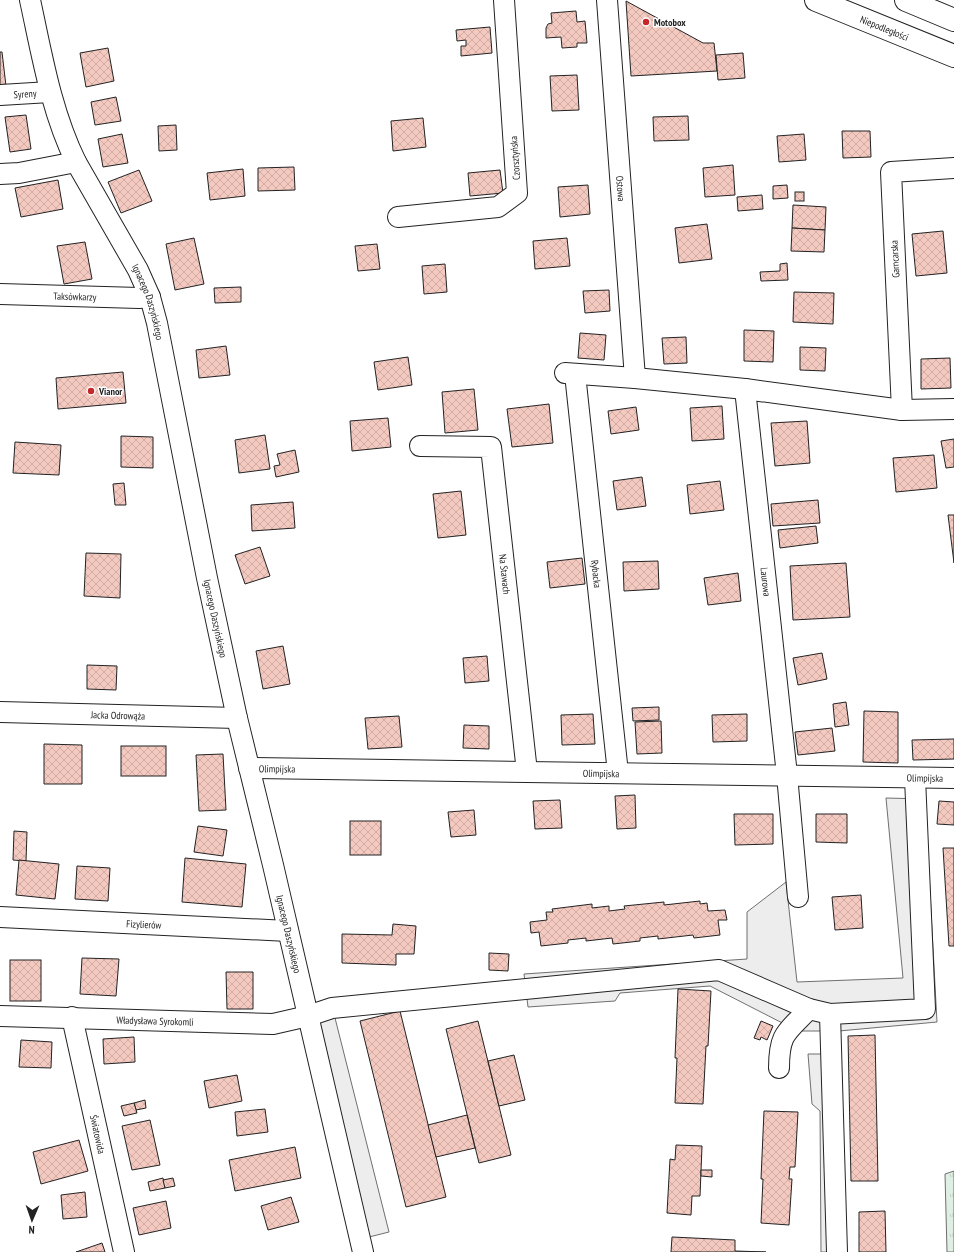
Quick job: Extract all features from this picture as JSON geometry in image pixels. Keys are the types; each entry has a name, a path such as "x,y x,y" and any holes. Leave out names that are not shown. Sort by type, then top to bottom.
{"highway":[{"name":"Niepodległości","path":"816,0 954,56"},
{"path":"906,0 954,20"}],"street":[{"name":"Ignacego Daszyńskiego","path":"30,0 44,71 59,122 68,146 138,270 150,297 157,323 207,578 237,718 363,1252"},
{"name":"Czorsztyńska","path":"398,217 498,207 517,193 504,0"},
{"name":"Ostowa","path":"607,0 635,378"},
{"name":"Syreny","path":"0,95 50,92"},
{"path":"0,174 26,172 76,162"},
{"name":"Garncarska","path":"902,410 891,172 954,168"},
{"name":"Taksówkarzy","path":"0,294 139,298 150,297"},
{"name":"Rybacka","path":"618,772 570,374 635,378"},
{"path":"635,378 744,389 902,410 954,409"},
{"name":"Laurowa","path":"744,389 787,775 798,897"},
{"name":"Na Stawach","path":"420,446 492,447 527,772"},
{"name":"Jacka Odrowąża","path":"0,712 237,718"},
{"name":"Olimpijska","path":"249,768 618,772 954,778"},
{"name":"Władysława Syrokomli","path":"0,1016 273,1024 308,1016 332,1008 719,970 810,1009 830,1014 925,1009 915,778"},
{"name":"Fizylierów","path":"0,917 288,931"},
{"path":"779,1068 780,1048 786,1032 810,1009"},
{"path":"830,1014 837,1252"},
{"name":"Światowida","path":"72,1017 124,1252"}],"green space":[{"path":"954,1171 954,1252 947,1252 945,1174"}],"shaded area":[{"path":"886,798 925,799 937,1022 839,1031 798,1031 710,986 620,993 615,1001 528,1007 524,974 747,959 747,912 786,882 797,982 903,978"},
{"path":"334,1014 389,1232 369,1237 319,1018"},
{"path":"808,1054 839,1054 847,1252 821,1252 820,1111 812,1104"}],"building":[{"name":"Motobox","path":"626,1 703,43 714,43 717,71 631,76"},
{"path":"576,11 577,22 585,21 587,43 577,43 577,47 562,48 561,37 546,38 546,28 548,24 552,23 551,13"},
{"path":"490,27 492,53 461,56 461,46 466,46 466,40 457,41 456,30"},
{"path":"108,48 114,81 86,87 80,53"},
{"path":"0,52 2,52 6,86 0,87"},
{"path":"743,53 745,78 718,80 716,55"},
{"path":"577,75 579,110 552,111 550,76"},
{"path":"116,97 121,121 95,125 91,102"},
{"path":"26,115 31,149 10,152 5,117"},
{"path":"688,116 689,140 654,141 653,117"},
{"path":"423,118 426,147 393,151 391,121"},
{"path":"176,125 177,150 159,151 158,126"},
{"path":"842,131 870,131 871,157 843,158"},
{"path":"122,134 128,163 103,167 98,139"},
{"path":"804,134 806,160 779,162 777,136"},
{"path":"733,165 735,195 705,197 703,168"},
{"path":"294,167 295,190 258,191 258,168"},
{"path":"243,169 245,196 210,200 207,173"},
{"path":"139,170 152,201 121,213 108,182"},
{"path":"500,170 503,193 470,196 468,173"},
{"path":"58,180 63,209 21,217 15,188"},
{"path":"588,185 590,214 560,217 558,187"},
{"path":"787,185 788,198 773,199 773,186"},
{"path":"795,192 804,192 804,201 795,201"},
{"path":"762,195 763,209 738,211 737,197"},
{"path":"793,205 826,207 825,230 792,228"},
{"path":"707,224 712,259 679,263 675,228"},
{"path":"792,228 825,230 824,252 791,251"},
{"path":"943,231 947,273 916,276 912,234"},
{"path":"194,238 204,284 175,290 166,244"},
{"path":"567,238 570,266 535,269 533,241"},
{"path":"85,242 92,279 64,284 57,246"},
{"path":"377,244 380,269 358,271 355,246"},
{"path":"787,263 788,280 761,281 760,272 780,271 780,264"},
{"path":"445,264 447,292 424,294 422,266"},
{"path":"241,287 241,302 215,303 214,288"},
{"path":"609,290 610,311 585,313 583,291"},
{"path":"794,292 834,293 833,324 793,322"},
{"path":"744,330 774,331 773,362 744,361"},
{"path":"580,333 606,335 604,360 578,358"},
{"path":"686,337 687,363 664,364 662,338"},
{"path":"226,346 230,375 199,378 196,350"},
{"path":"800,347 826,348 825,371 800,370"},
{"path":"408,357 412,385 378,390 374,362"},
{"path":"950,358 951,388 921,389 921,359"},
{"name":"Vianor","path":"123,372 126,403 58,409 56,378"},
{"path":"474,389 478,430 445,433 442,392"},
{"path":"549,404 553,443 512,447 507,409"},
{"path":"722,406 724,439 692,441 690,408"},
{"path":"636,407 639,430 611,434 608,411"},
{"path":"388,418 391,447 352,451 350,421"},
{"path":"807,421 810,463 775,466 771,423"},
{"path":"265,435 270,469 239,473 235,440"},
{"path":"121,436 153,437 153,468 121,467"},
{"path":"954,439 954,467 946,468 941,441"},
{"path":"15,442 61,445 59,475 13,473"},
{"path":"295,450 299,472 276,477 274,466 280,465 277,454"},
{"path":"934,455 937,488 896,492 893,458"},
{"path":"642,477 646,506 617,510 613,481"},
{"path":"720,481 724,510 690,514 687,485"},
{"path":"124,483 126,505 115,505 113,484"},
{"path":"461,491 466,535 438,538 433,494"},
{"path":"818,500 820,523 773,526 771,504"},
{"path":"293,502 295,528 252,531 251,505"},
{"path":"948,515 954,515 954,563"},
{"path":"816,526 818,543 780,548 778,530"},
{"path":"260,547 270,576 245,584 235,555"},
{"path":"86,553 121,554 120,598 84,596"},
{"path":"582,558 585,584 550,588 547,562"},
{"path":"658,561 659,589 624,591 623,562"},
{"path":"846,563 850,617 793,620 790,566"},
{"path":"738,573 741,601 708,605 704,578"},
{"path":"283,646 290,684 263,689 256,651"},
{"path":"822,653 827,679 798,685 793,658"},
{"path":"487,656 489,681 465,683 463,658"},
{"path":"87,665 117,666 116,690 87,689"},
{"path":"846,702 849,725 835,727 833,704"},
{"path":"659,707 659,720 633,721 632,708"},
{"path":"864,711 898,712 898,763 863,762"},
{"path":"593,714 595,744 562,745 561,715"},
{"path":"747,714 747,741 713,742 712,715"},
{"path":"399,716 402,747 368,749 365,718"},
{"path":"661,721 662,753 637,754 635,722"},
{"path":"464,725 489,726 489,749 463,748"},
{"path":"832,728 835,751 798,755 795,732"},
{"path":"954,739 954,759 913,760 912,740"},
{"path":"44,744 82,745 82,784 44,784"},
{"path":"121,746 166,746 166,776 121,776"},
{"path":"223,754 226,810 199,811 196,755"},
{"path":"635,795 636,828 617,829 615,796"},
{"path":"560,800 562,828 535,829 533,801"},
{"path":"939,801 954,802 954,825 937,824"},
{"path":"474,810 476,835 451,837 448,812"},
{"path":"734,814 773,814 773,844 735,845"},
{"path":"816,814 847,814 847,843 816,842"},
{"path":"350,821 381,821 381,855 350,855"},
{"path":"198,826 227,830 223,856 194,852"},
{"path":"14,831 27,832 26,861 13,860"},
{"path":"943,848 954,848 954,946 949,946"},
{"path":"185,858 246,864 242,907 182,902"},
{"path":"19,860 59,864 55,899 16,895"},
{"path":"77,866 110,868 108,901 75,899"},
{"path":"861,895 863,928 835,930 832,897"},
{"path":"700,901 700,904 707,903 708,911 725,910 727,920 718,920 720,935 694,938 693,935 658,939 658,936 640,938 640,941 613,944 612,938 586,941 586,938 568,940 568,943 541,946 539,932 531,933 530,922 547,920 546,912 553,912 552,909 592,904 592,908 609,906 609,911 625,909 624,906 664,902 664,905"},
{"path":"393,924 416,926 414,954 396,954 396,965 342,963 342,934 392,935"},
{"path":"489,953 509,954 508,971 489,970"},
{"path":"82,958 119,959 116,996 80,994"},
{"path":"10,960 41,960 41,1001 10,1001"},
{"path":"226,972 253,972 253,1009 227,1009"},
{"path":"678,989 711,991 703,1104 675,1103"},
{"path":"400,1011 446,1197 406,1207 360,1021"},
{"path":"478,1021 511,1155 479,1163 446,1029"},
{"path":"761,1021 773,1026 767,1040 761,1037 760,1040 754,1038"},
{"path":"875,1035 878,1181 851,1181 848,1036"},
{"path":"134,1037 135,1062 104,1064 103,1039"},
{"path":"21,1040 52,1042 51,1068 19,1067"},
{"path":"514,1055 525,1100 499,1106 488,1061"},
{"path":"237,1075 242,1101 209,1108 204,1081"},
{"path":"145,1100 146,1108 136,1110 134,1103"},
{"path":"134,1103 137,1113 124,1116 121,1106"},
{"path":"265,1109 268,1132 237,1136 235,1112"},
{"path":"764,1111 798,1112 795,1167 790,1167 789,1179 792,1179 789,1225 761,1223"},
{"path":"467,1115 475,1148 436,1157 428,1125"},
{"path":"150,1120 160,1165 132,1170 122,1126"},
{"path":"79,1140 88,1171 41,1184 33,1152"},
{"path":"676,1145 702,1146 700,1196 692,1196 691,1215 667,1213 670,1159 675,1160"},
{"path":"295,1147 301,1178 235,1191 229,1160"},
{"path":"701,1170 712,1170 712,1177 701,1176"},
{"path":"163,1178 165,1188 150,1191 148,1182"},
{"path":"173,1178 175,1186 165,1188 163,1180"},
{"path":"85,1192 87,1217 63,1219 61,1195"},
{"path":"291,1197 299,1222 268,1230 261,1206"},
{"path":"166,1201 171,1228 139,1235 133,1208"},
{"path":"885,1211 886,1252 859,1252 859,1212"},
{"path":"672,1237 735,1240 735,1251 766,1252 671,1252"},
{"path":"102,1243 105,1252 76,1252"}],"place":[{"name":"Motobox","path":"646,22"},
{"name":"Vianor","path":"91,391"}]}
